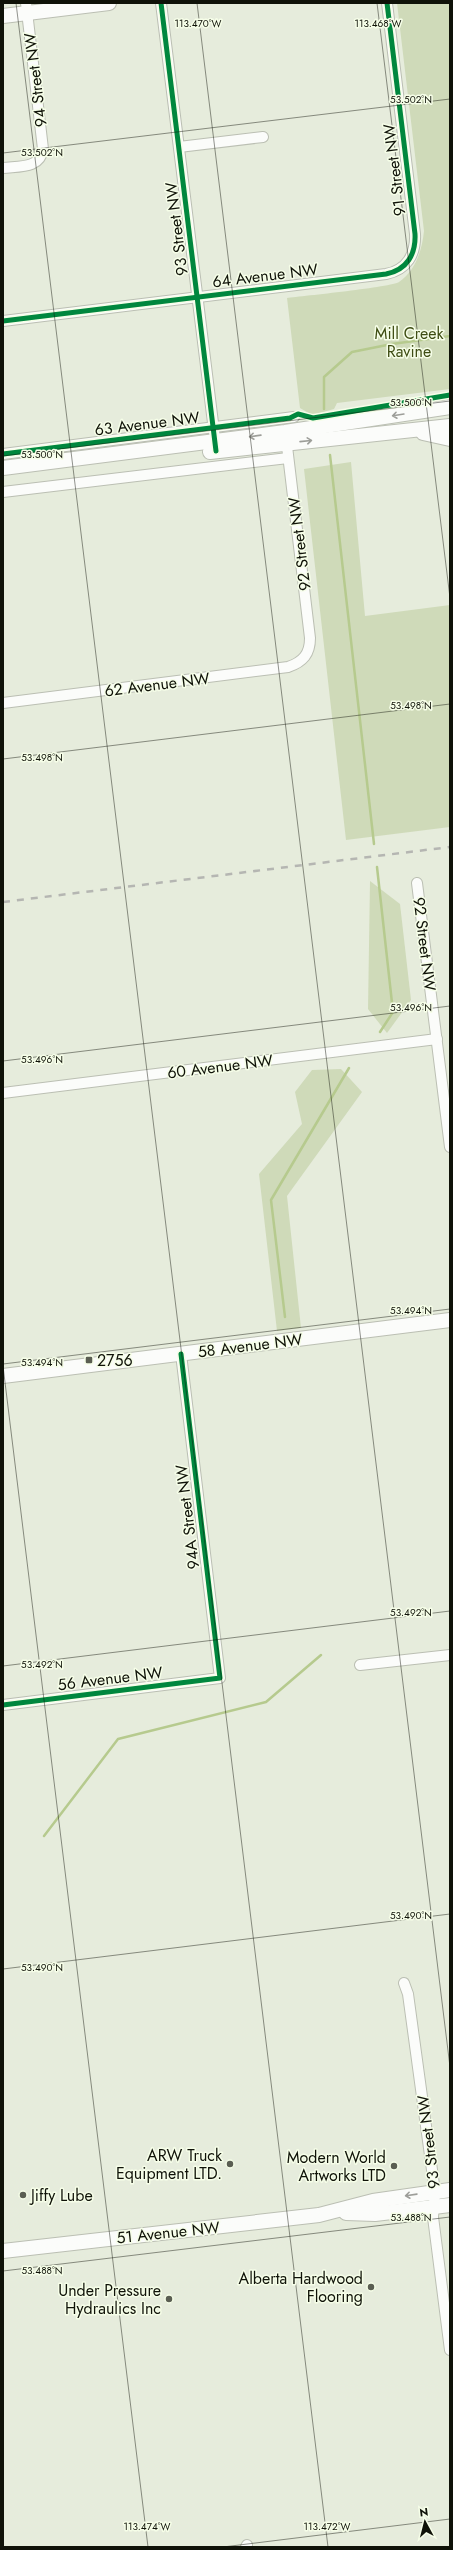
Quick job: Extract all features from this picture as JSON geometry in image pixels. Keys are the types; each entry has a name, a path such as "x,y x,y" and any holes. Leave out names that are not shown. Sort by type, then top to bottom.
{"main road":[{"path":"3,16 27,8 109,3"},
{"name":"63 Avenue NW","path":"3,478 286,437 450,407"},
{"name":"63 Avenue NW","path":"286,437 450,426"},
{"path":"416,428 423,433 450,438"},
{"name":"63 Avenue NW","path":"3,468 216,446"},
{"name":"58 Avenue NW","path":"3,1376 450,1320"},
{"name":"51 Avenue NW","path":"3,2251 334,2212 373,2201 450,2190"},
{"name":"51 Avenue NW","path":"334,2212 376,2214 450,2204"}],"street":[{"name":"93 Street NW","path":"161,3 216,446"},
{"name":"91 Street NW","path":"386,3 415,234 415,245 408,262"},
{"name":"94 Street NW","path":"3,168 31,165 41,157 43,143 27,8"},
{"path":"179,147 263,137"},
{"name":"64 Avenue NW","path":"3,321 386,274 400,269 408,262"},
{"name":"63 Avenue NW","path":"3,454 294,417"},
{"name":"92 Street NW","path":"286,437 310,638 307,654"},
{"path":"3,492 288,458"},
{"name":"62 Avenue NW","path":"3,703 288,667 297,664 307,654"},
{"name":"92 Street NW","path":"417,883 450,1147"},
{"name":"60 Avenue NW","path":"3,1093 437,1039"},
{"name":"94A Street NW","path":"181,1354 220,1678"},
{"path":"360,1665 450,1655"},
{"name":"56 Avenue NW","path":"3,1704 220,1678"},
{"name":"93 Street NW","path":"404,1983 408,1994 435,2192 432,2207 450,2350"}],"green space":[{"name":"Mill Creek Ravine","path":"397,3 450,3 450,389 337,403 334,409 312,415 300,408 287,298 365,289 399,282 414,266 422,245 424,231"},
{"path":"351,462 365,616 450,605 450,827 346,840 304,469"},
{"path":"370,881 400,904 411,1000 387,1033 368,1009"},
{"path":"341,1069 362,1092 287,1196 301,1328 277,1331 259,1174 302,1124 295,1092 312,1070"}],"waterway":[{"path":"324,409 324,377 352,352 392,344 450,336"},
{"path":"330,455 374,844"},
{"path":"377,867 393,1012 380,1032"},
{"path":"285,1317 271,1200 349,1068"},
{"path":"44,1836 118,1739 266,1702 321,1655"}],"railway":[{"path":"3,902 450,847"}],"cycle path":[{"path":"161,3 216,451"},
{"path":"3,321 386,274 400,269 405,265 414,248 415,234 387,3"},
{"path":"3,454 290,418 298,414 313,418 450,395"},
{"path":"3,1705 220,1678 181,1354"}],"place":[{"name":"2756","path":"89,1360"},
{"name":"ARW Truck Equipment LTD.","path":"230,2164"},
{"name":"Modern World Artworks LTD","path":"394,2166"},
{"name":"Jiffy Lube","path":"23,2195"},
{"name":"Alberta Hardwood Flooring","path":"371,2287"},
{"name":"Under Pressure Hydraulics Inc","path":"169,2299"}]}
